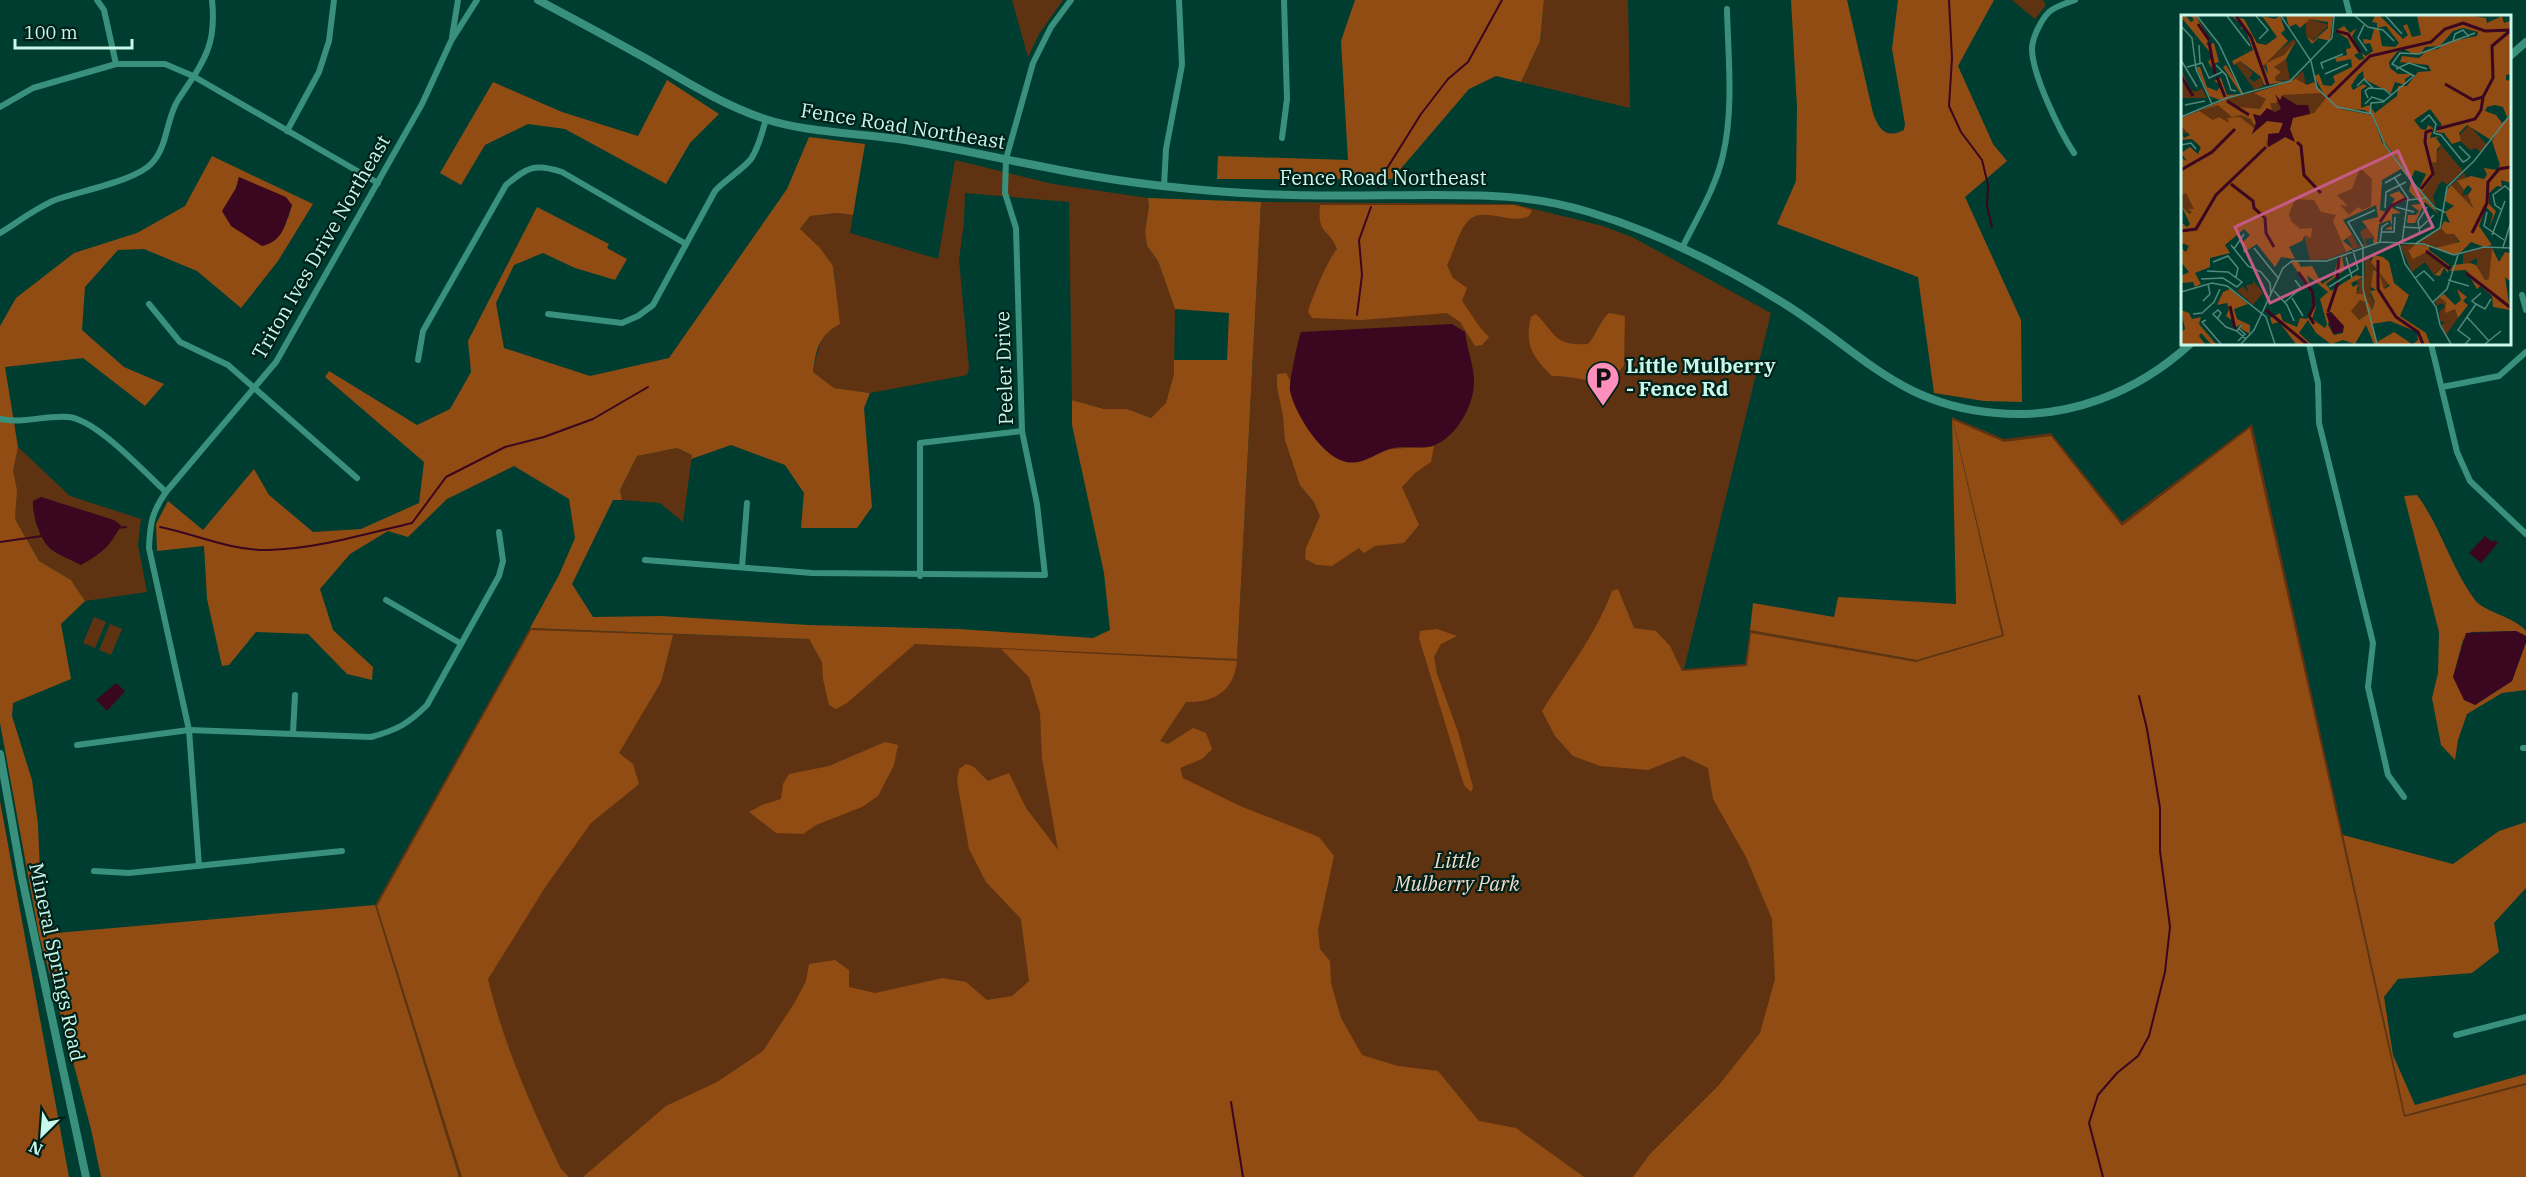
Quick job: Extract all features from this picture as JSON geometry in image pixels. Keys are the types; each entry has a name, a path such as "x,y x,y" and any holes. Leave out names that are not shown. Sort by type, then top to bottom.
{"street":[{"path":"97,0 104,10 116,64"},
{"path":"0,233 53,201 136,174 152,163 162,146 175,105 211,46 215,25 212,0"},
{"path":"287,131 319,72 329,41 334,0"},
{"name":"Triton Ives Drive Northeast","path":"451,41 459,0"},
{"name":"Triton Ives Drive Northeast","path":"199,866 189,730 149,548 150,523 155,507 255,390 276,362 422,104 451,41 477,0"},
{"name":"Fence Road Northeast","path":"538,0 708,94 766,119 902,140 1073,173 1164,186 1263,194 1493,195 1530,198 1586,211 1682,248 1744,280 1787,306 1884,377 1920,395 1962,409 2000,414 2073,408 2108,397 2134,384 2154,373 2189,345"},
{"name":"Peeler Drive","path":"920,576 1045,575 1037,504 1022,431 1016,228 1005,193 1006,159 1033,63 1052,27 1071,0"},
{"path":"1164,186 1166,149 1182,65 1179,0"},
{"path":"1282,138 1287,99 1284,0"},
{"path":"2074,153 2060,131 2034,64 2032,48 2037,29 2050,11 2075,0"},
{"path":"2346,0 2350,15"},
{"path":"1682,248 1723,158 1728,129 1727,9"},
{"path":"2511,55 2526,42"},
{"path":"0,107 33,88 116,64 165,64 194,76 378,183"},
{"path":"548,314 622,322 638,316 653,304 715,191 750,161 759,145 766,119"},
{"path":"418,360 423,331 506,185 526,168 547,167 562,172 686,244"},
{"path":"2522,295 2526,310"},
{"path":"149,304 180,342 228,365 357,478"},
{"path":"2309,345 2318,383 2319,423 2373,643 2368,687 2388,775 2404,797"},
{"path":"2431,345 2457,452 2470,481 2526,534"},
{"path":"2442,387 2499,376 2526,352"},
{"path":"0,420 13,422 48,417 71,417 93,426 166,492"},
{"path":"645,560 812,573 920,576 920,443 1022,431"},
{"path":"742,567 747,503"},
{"path":"77,745 189,730 371,737 401,727 410,722 426,705 499,576 503,561 499,532"},
{"path":"386,600 460,643"},
{"path":"293,733 295,695"},
{"name":"Mineral Springs Road","path":"0,754 22,878 86,1177"},
{"path":"94,871 129,873 342,851"},
{"path":"2456,1035 2526,1017"}],"green space":[{"path":"1012,0 1063,0 1039,34 1028,57"},
{"path":"1544,0 1628,0 1630,108 1521,82 1540,41"},
{"path":"2012,0 2043,0 2046,5 2035,19"},
{"path":"955,160 1053,184 1148,198 1145,232 1147,246 1158,261 1175,309 1174,374 1166,404 1151,418 1127,409 1104,409 1072,400 1069,202 965,193 959,260 969,368 967,375 870,393 834,388 813,372 832,307 835,281 831,264 800,229 810,216 837,213 853,215 850,233 938,259"},
{"name":"Little Mulberry Park","path":"1261,202 1514,204 1603,226 1632,237 1771,313 1684,669 1745,664 1750,630 1917,660 2002,635 1952,417 2004,439 2051,433 2122,522 2252,424 2405,1115 2526,1083 2526,1177 459,1177 375,905 530,628 1237,659"},
{"path":"18,447 70,496 141,519 138,545 147,592 85,601 71,580 39,561 15,519 16,490 13,471","holes":["41,497 58,503 70,559 50,549 35,522"]},
{"path":"677,448 692,455 683,522 660,503 622,500 620,490 637,456"},
{"path":"94,617 106,622 95,648 83,643"},
{"path":"110,624 122,629 111,655 99,650"}],"shaded area":[{"path":"1355,0 1544,0 1540,41 1521,82 1496,76 1469,89 1392,179 1217,179 1218,156 1348,160 1341,41"},
{"path":"1791,0 1847,0 1873,113 1881,128 1892,134 1904,130 1905,124 1892,49 1898,0 1994,0 1958,66 1993,144 2007,161 1965,197 2021,320 2022,402 1984,401 1934,393 1918,277 1777,224 1796,181 1797,107"},
{"path":"667,80 719,114 690,143 666,184 565,129 528,124 485,145 461,185 440,173 493,82 562,112 638,136"},
{"path":"809,137 865,144 853,215 837,213 810,216 800,229 820,248 833,266 840,324 823,338 813,372 834,388 870,393 864,408 872,507 857,528 801,528 804,493 785,465 731,445 691,459 692,455 677,448 637,456 620,490 622,500 613,500 572,584 593,617 661,616 809,625 959,629 1093,638 1110,630 1104,573 1072,425 1072,400 1104,409 1127,409 1151,418 1166,403 1174,374 1174,360 1227,360 1229,313 1175,309 1158,261 1147,246 1145,232 1148,198 1261,202 1237,659 915,644 847,703 836,709 829,705 822,662 809,639 530,628 559,575 575,538 569,499 514,466 447,499 408,537 388,531 350,554 320,589 333,630 373,667 372,680 347,674 308,634 256,632 229,665 222,666 207,599 204,546 157,551 156,524 168,501 203,530 254,469 269,495 313,532 361,529 419,503 424,462 325,377 329,371 417,425 450,409 471,372 468,341 537,207 609,244 607,248 627,259 615,280 575,268 543,253 514,265 496,303 504,348 590,376 669,358 787,189"},
{"path":"212,156 313,204 278,261 241,308 197,271 144,249 118,250 85,287 82,330 124,367 164,384 145,406 83,358 5,367 18,447 13,471 17,490 15,519 39,561 71,580 85,601 61,624 71,679 13,703 12,716 32,780 38,824 41,898 56,933 375,905 459,1177 101,1177 91,1129 39,935 0,723 0,326 16,298 74,253 137,233 185,206","holes":["239,177 292,205 288,218 236,188"]},
{"path":"239,177 286,197 292,205 283,231 269,244 262,246 231,226 222,211 236,188"},
{"path":"1320,205 1514,205 1532,210 1529,216 1514,219 1488,215 1473,217 1461,232 1447,265 1453,278 1467,288 1462,301 1489,337 1482,345 1475,346 1460,322 1447,313 1362,320 1312,318 1308,312 1310,306 1325,270 1337,249 1320,222"},
{"path":"1609,313 1625,316 1624,365 1612,381 1552,376 1535,356 1530,343 1529,327 1531,317 1536,314 1562,341 1588,344"},
{"path":"1452,324 1465,332 1474,382 1471,400 1463,419 1450,435 1430,447 1395,448 1356,462 1343,461 1335,457 1317,441 1296,409 1290,390 1301,332"},
{"path":"1286,373 1290,380 1290,391 1391,449 1434,446 1431,462 1415,473 1402,487 1419,525 1404,543 1375,546 1364,553 1359,548 1332,566 1317,565 1305,559 1306,548 1320,516 1314,502 1300,485 1285,440 1277,374"},
{"path":"1952,417 2002,635 1917,660 1750,630 1753,603 1834,617 1838,597 1956,604"},
{"path":"1953,420 2004,442 2051,436 2122,526 2250,428 2404,1117 2526,1085 2526,1177 1633,1177 1650,1154 1719,1085 1760,1033 1775,979 1772,919 1746,857 1713,799 1708,768 1683,756 1648,770 1600,766 1573,756 1555,736 1542,711 1598,623 1612,591 1618,589 1634,628 1656,631 1670,646 1682,671 1747,666 1751,633 1916,662 2004,636"},
{"path":"2417,495 2433,520 2459,575 2475,600 2526,631 2526,636 2516,631 2471,632 2463,640 2453,677 2475,705 2512,681 2526,642 2526,690 2502,693 2467,714 2458,740 2455,760 2441,745 2432,698 2438,673 2439,632 2404,496"},
{"path":"41,497 114,520 121,525 105,549 81,565 54,551 43,540 35,520 33,506 33,501"},
{"path":"2485,536 2492,542 2495,540 2498,543 2481,563 2469,553"},
{"path":"1437,629 1457,636 1441,644 1434,657 1437,674 1458,732 1473,787 1471,792 1464,785 1419,638 1420,631"},
{"path":"531,630 673,635 661,682 619,753 633,764 639,784 591,823 546,886 488,979 502,1028 520,1076 561,1169 569,1177 462,1177 377,906"},
{"path":"2516,631 2526,636 2526,642 2512,681 2475,705 2464,700 2453,677 2466,633"},
{"path":"1001,649 1237,661 1232,680 1227,687 1214,697 1186,702 1160,741 1168,744 1193,728 1206,733 1212,749 1202,759 1180,768 1183,778 1240,806 1319,837 1334,856 1318,930 1320,949 1330,961 1331,983 1341,1018 1362,1055 1398,1066 1438,1071 1479,1121 1516,1128 1584,1177 583,1177 666,1106 717,1082 763,1051 795,1002 806,981 809,964 835,960 849,970 849,987 875,993 943,978 966,982 987,1000 1012,996 1029,981 1021,919 986,882 969,849 957,781 959,769 966,764 974,767 988,781 1009,773 1026,808 1058,850 1042,758 1040,713 1029,677"},
{"path":"116,683 125,691 107,711 96,700"},
{"path":"885,742 898,745 894,765 878,796 862,807 816,825 803,834 776,833 749,812 781,799 783,784 789,774 829,766"},
{"path":"0,801 69,1177 0,1177"},
{"path":"2526,822 2526,888 2494,923 2499,952 2472,973 2398,979 2384,997 2393,1055 2415,1105 2526,1074 2526,1083 2405,1115 2343,835 2453,864 2499,831"}],"waterway":[{"path":"1378,188 1386,170 1421,114 1448,79 1468,62 1502,0"},
{"path":"1949,0 1952,58 1949,106 1961,132 1982,160 1988,185 1987,206 1992,227"},
{"path":"1357,315 1362,275 1359,240 1371,207"},
{"path":"160,527 241,548 268,550 322,544 412,523 446,477 505,447 544,437 593,419 648,387"},
{"path":"117,528 126,527"},
{"path":"0,542 42,536"},
{"path":"2103,1177 2089,1123 2098,1095 2117,1073 2138,1056 2149,1036 2165,972 2170,927 2160,851 2160,808 2139,696"},
{"path":"1231,1102 1243,1177"}],"place":[{"name":"Little Mulberry - Fence Rd","path":"1603,407"}]}
